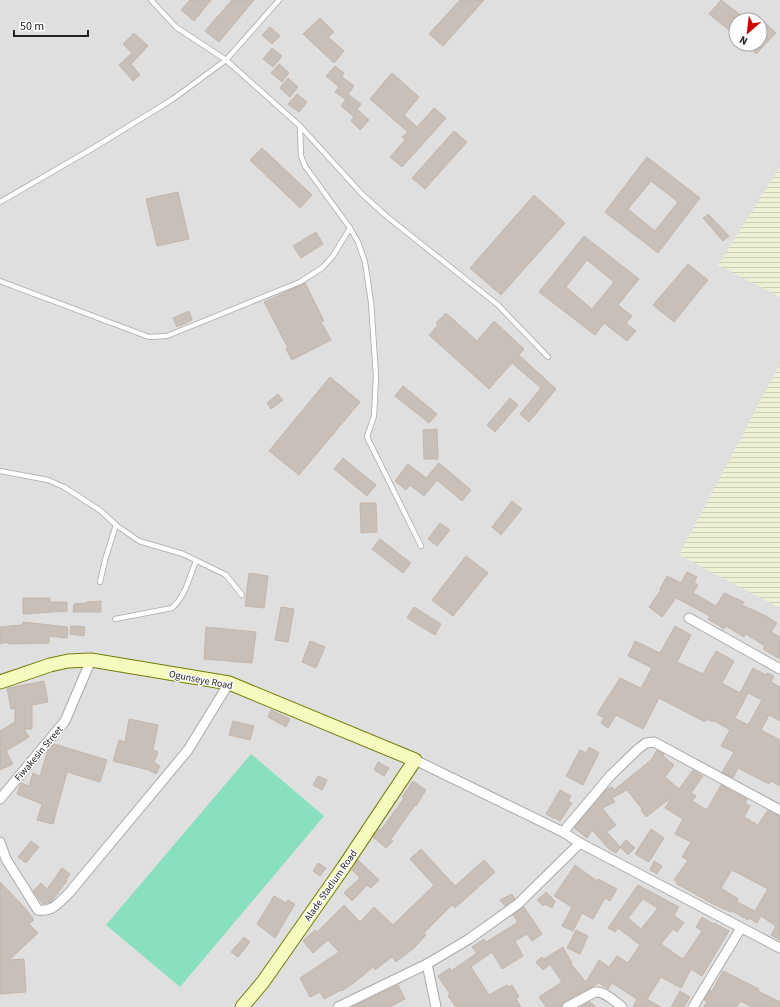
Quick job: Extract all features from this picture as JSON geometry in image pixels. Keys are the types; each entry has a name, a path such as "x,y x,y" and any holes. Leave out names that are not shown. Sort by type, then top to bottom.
{"street":[{"path":"689,618 780,669"},
{"name":"Ogunseye Road","path":"0,682 50,665 68,661 91,660 229,683 414,760"},
{"name":"Fiwakesin Street","path":"0,799 64,720 91,660"},
{"path":"0,842 6,859 38,910 47,911 51,909 69,893 188,750 229,683"},
{"path":"563,832 611,775 638,748 646,743 654,742 780,810"},
{"path":"414,760 563,832 580,843 780,948"},
{"name":"Alade Stadium Road","path":"242,1007 263,982 347,861 414,760"},
{"path":"338,1007 427,964 469,939 518,904 580,843"},
{"path":"693,1007 741,928"},
{"path":"427,964 436,1007"},
{"path":"567,1007 595,992 598,992 603,993 622,1007"}],"lane":[{"path":"151,0 176,27 226,60 300,126 362,193 385,215 498,305 548,357"},
{"path":"0,202 156,110 226,60 279,0"},
{"path":"300,126 301,156 305,166 350,228 358,242 365,262 371,302 376,376 374,416 367,437 421,546"},
{"path":"0,281 149,337 167,336 300,282 322,268 333,256 350,228"},
{"path":"0,471 48,480 64,487 101,512 116,525 139,541 173,550 226,575 242,595"},
{"path":"100,582 116,525"},
{"path":"115,619 172,608 182,595 196,561"}],"shaded area":[{"path":"0,0 780,0 780,1007 0,1007"}],"green space":[{"path":"780,167 780,297 718,265"},
{"path":"780,364 780,608 679,555"},
{"path":"251,754 324,816 180,987 106,925"}],"building":[{"path":"190,0 211,0 194,21 181,10"},
{"path":"232,0 254,0 219,42 205,31"},
{"path":"460,0 484,0 443,46 429,34"},
{"path":"721,0 737,12 728,12 728,29 709,14"},
{"path":"320,18 334,32 328,37 344,51 334,63 303,34"},
{"path":"768,26 776,33 768,41"},
{"path":"270,27 280,36 272,44 262,35"},
{"path":"134,33 148,46 131,64 140,75 133,81 119,65 132,53 123,44"},
{"path":"272,48 282,56 273,67 263,59"},
{"path":"279,64 289,73 282,82 271,73"},
{"path":"335,66 344,73 342,77 354,86 345,99 335,92 339,87 326,76"},
{"path":"392,73 419,97 404,115 417,127 434,108 446,118 402,167 390,157 405,140 402,137 408,132 370,99"},
{"path":"288,78 298,87 290,97 280,88"},
{"path":"297,94 307,102 299,112 288,104"},
{"path":"349,95 361,104 357,109 369,120 360,130 351,121 354,117 341,106"},
{"path":"454,131 467,142 425,189 412,178"},
{"path":"262,148 312,195 300,208 250,160"},
{"path":"647,157 700,198 658,253 605,212","holes":["651,181 678,202 655,231 628,209"]},
{"path":"178,192 189,239 157,246 146,199"},
{"path":"534,195 565,223 501,295 470,268"},
{"path":"708,214 729,236 723,241 703,218"},
{"path":"316,232 323,244 301,258 293,246"},
{"path":"584,236 639,279 618,305 632,316 626,323 636,331 627,341 604,323 595,335 539,292","holes":["587,260 614,282 592,309 566,287"]},
{"path":"688,264 708,280 674,322 653,305"},
{"path":"305,283 324,321 321,322 331,340 292,360 286,349 288,348 264,302"},
{"path":"189,311 192,320 177,327 173,318"},
{"path":"446,313 477,341 494,321 524,349 519,355 556,389 529,422 520,414 541,388 512,363 489,389 429,335 438,325 436,323"},
{"path":"330,377 360,402 299,475 269,451"},
{"path":"403,386 437,414 429,423 395,396"},
{"path":"278,394 283,400 271,409 267,403"},
{"path":"510,398 518,405 495,432 487,425"},
{"path":"437,429 438,459 424,459 423,430"},
{"path":"343,458 376,485 367,496 334,469"},
{"path":"439,463 471,490 462,501 437,480 424,496 410,485 406,490 395,481 408,464 426,478"},
{"path":"512,501 522,509 501,535 492,527"},
{"path":"360,503 376,503 377,532 361,533"},
{"path":"440,523 450,530 437,546 428,539"},
{"path":"380,539 411,563 403,573 372,549"},
{"path":"466,556 488,573 453,616 432,600"},
{"path":"687,572 697,577 694,582 698,585 693,593 716,606 724,593 744,602 742,605 777,623 771,632 780,637 780,659 763,649 765,646 746,634 744,637 726,626 724,629 708,619 710,616 676,598 662,617 649,607 661,590 660,589 667,576 681,583"},
{"path":"249,573 268,576 264,608 245,606"},
{"path":"23,598 50,598 50,602 67,602 67,611 23,614"},
{"path":"101,601 101,612 73,612 74,604"},
{"path":"281,607 294,609 288,642 275,640"},
{"path":"414,607 441,624 435,635 407,618"},
{"path":"23,622 68,627 67,638 49,636 49,643 8,644 8,642 0,644 0,627 22,625"},
{"path":"71,626 85,627 84,636 70,634"},
{"path":"675,626 691,635 677,662 703,674 716,651 734,661 722,683 740,693 753,668 766,675 767,673 774,676 771,682 780,687 780,721 769,715 761,730 780,740 780,786 771,781 769,784 738,768 733,778 722,772 734,752 721,746 730,730 713,720 713,722 707,719 705,722 659,698 643,729 616,715 608,728 601,723 604,718 597,714 620,678 641,688 652,668 628,656 635,641 660,653","holes":["748,693 762,700 748,725 735,718"]},
{"path":"206,627 256,632 252,663 204,659"},
{"path":"310,641 325,647 316,668 302,662"},
{"path":"44,681 48,702 32,705 32,729 24,729 29,737 6,751 13,764 0,770 0,731 15,722 15,708 11,709 7,688"},
{"path":"271,710 290,719 286,727 268,717"},
{"path":"129,719 158,725 153,750 158,752 154,762 160,766 156,774 149,770 113,761 119,740 125,742"},
{"path":"233,721 254,726 250,740 229,735"},
{"path":"54,744 107,760 100,782 67,772 53,824 37,820 42,804 17,794 21,783 29,786 33,773 40,776 47,752"},
{"path":"589,747 599,753 583,785 566,776 580,750 586,753"},
{"path":"657,750 664,754 663,756 674,765 665,777 679,789 693,770 703,776 691,793 696,796 692,801 707,810 721,785 747,799 745,803 750,806 744,817 758,825 768,810 780,816 780,940 771,935 776,926 761,916 757,923 749,918 748,920 732,911 731,912 713,904 677,884 674,880 688,860 682,857 691,842 675,834 683,819 665,808 672,797 646,817 641,810 642,809 627,790 612,798 615,802 602,808 616,825 607,832 620,847 616,853 609,849 592,830 587,838 574,828 606,790 612,787 614,790 651,760","holes":["732,870 768,889 755,911 737,902 738,899 721,888"]},
{"path":"378,762 389,768 384,776 374,770"},
{"path":"318,776 327,780 322,790 313,785"},
{"path":"413,781 426,790 391,839 393,841 386,848 373,837 379,829 381,830 404,798 402,797"},
{"path":"560,790 571,796 568,801 572,803 560,821 546,814"},
{"path":"651,829 664,838 649,862 635,854"},
{"path":"626,840 635,848 628,855 620,847"},
{"path":"31,841 39,847 26,863 18,857"},
{"path":"421,849 455,886 484,860 495,872 455,908 452,905 424,933 426,935 414,948 396,962 392,957 375,970 373,967 342,991 341,990 324,999 320,992 310,997 300,978 339,952 328,940 313,953 303,941 315,930 317,932 344,905 360,922 374,907 393,925 434,885 410,859"},
{"path":"358,860 379,880 371,888 367,885 352,901 344,893 360,878 352,870"},
{"path":"654,861 662,866 657,874 650,870"},
{"path":"318,863 326,868 320,876 313,871"},
{"path":"575,865 597,881 598,879 617,889 610,901 605,898 593,919 582,913 573,931 562,926 572,907 554,896"},
{"path":"62,868 70,874 66,880 67,881 51,902 43,904 33,891 41,883 47,889"},
{"path":"0,882 25,908 34,920 29,924 38,933 9,960 24,959 26,992 0,994"},
{"path":"638,885 679,907 674,915 684,923 677,932 673,929 661,944 681,958 683,959 702,931 696,927 702,917 729,931 702,976 691,969 681,988 661,977 647,999 661,1007 633,1007 637,999 612,983 608,989 599,983 564,1002 561,1007 546,1007 539,997 562,982 550,964 543,970 536,962 542,957 544,959 563,947 572,963 571,964 586,982 599,960 609,967 617,956 628,963 640,945 618,928 615,932 608,928","holes":["643,899 658,908 641,929 628,918"]},
{"path":"546,892 555,901 552,908 545,904 543,906 537,900"},
{"path":"512,894 515,899 505,906 500,900"},
{"path":"274,896 286,903 288,900 295,904 275,938 257,924"},
{"path":"524,907 542,934 532,941 527,934 515,941 523,956 502,969 492,952 471,967 489,995 507,985 509,987 512,985 519,997 516,999 521,1007 456,1007 448,996 450,994 438,976 450,968 451,971 477,953 472,947 484,939 486,942 518,922 513,915"},
{"path":"576,930 588,936 580,954 567,948"},
{"path":"244,937 250,942 238,957 231,952"},
{"path":"723,971 759,989 758,991 780,1002 780,1007 752,1007 740,1001 737,1007 704,1007 707,1001 704,1000 710,990 712,991"},
{"path":"398,985 405,999 390,1007 352,1007"},
{"path":"680,991 690,997 684,1007 671,1007"},
{"path":"590,1002 596,1007 580,1007"}]}
